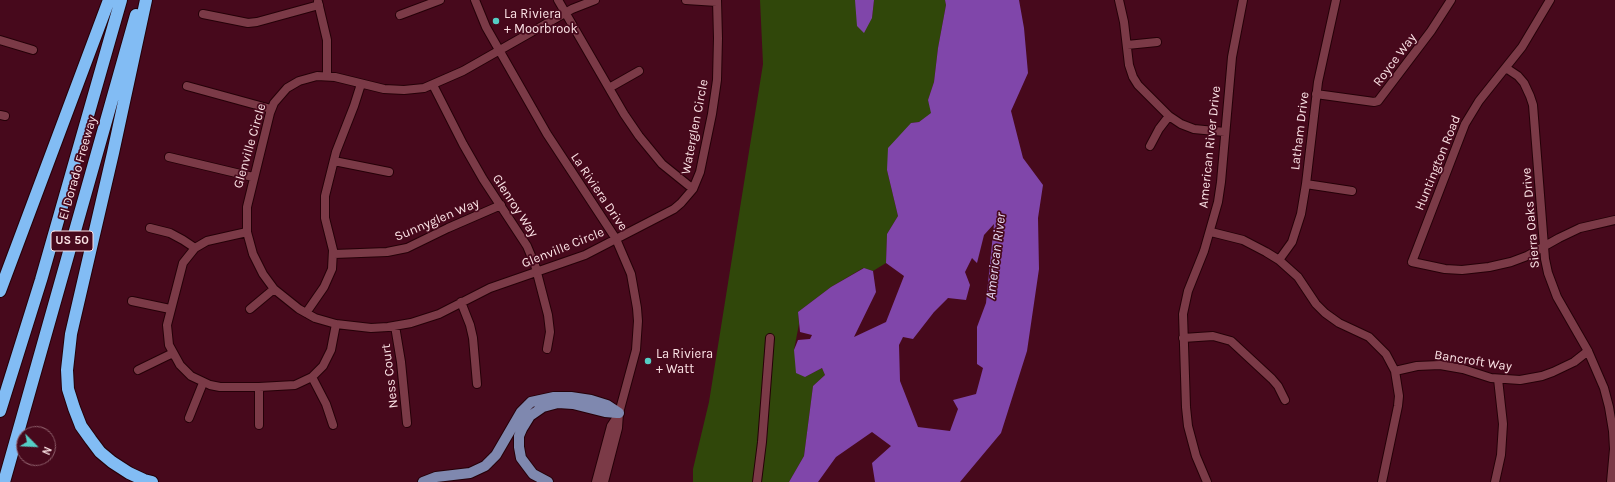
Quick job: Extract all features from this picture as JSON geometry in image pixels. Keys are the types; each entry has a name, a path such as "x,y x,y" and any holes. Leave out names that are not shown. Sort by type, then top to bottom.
{"highway":[{"path":"0,291 109,0"},
{"name":"El Dorado Freeway","path":"0,411 42,280 121,0"},
{"name":"El Dorado Freeway","path":"4,482 140,0"},
{"path":"146,0 113,153 71,334 67,370 68,388 81,426 100,452 129,473 152,482"},
{"path":"12,458 12,482"}],"main road":[{"path":"423,482 436,477 470,473 485,466 496,455 506,441 521,412 531,402 554,397 571,397 591,400 607,405 619,413"},
{"path":"548,482 533,474 521,458 519,447 520,436 522,429 530,416 543,407 558,403 573,404 605,412 619,413"}],"street":[{"path":"400,15 440,0"},
{"name":"La Riviera Drive","path":"475,0 486,27 547,134 616,239 632,279 638,322 636,350 619,413 618,428 604,482"},
{"path":"558,0 624,114 652,154 693,189"},
{"name":"Glenville Circle","path":"595,0 565,13 463,71 433,85 404,90 384,89 327,76 307,77 294,83 280,95 272,109 253,177 247,207 247,232 257,264 274,289 289,303 306,313 336,324 370,328 395,326 428,318 490,288 585,255 616,239"},
{"path":"686,0 717,1"},
{"path":"1119,0 1130,69 1136,81 1169,116 1181,124 1194,129 1226,132"},
{"name":"American River Drive","path":"1207,482 1196,456 1188,426 1183,314 1188,291 1211,232 1221,182 1232,57 1243,0"},
{"name":"Latham Drive","path":"1279,260 1287,250 1296,233 1306,184 1316,94 1336,0"},
{"name":"Royce Way","path":"1316,94 1374,102 1378,101 1440,19 1452,0"},
{"name":"Huntington Road","path":"1543,248 1511,262 1478,269 1445,269 1412,262 1465,124 1480,101 1532,33 1550,0"},
{"name":"Waterglen Circle","path":"616,239 674,209 693,189 700,172 714,100 718,59 717,1"},
{"path":"203,14 248,23 257,22 319,3 327,40 327,76"},
{"path":"0,40 33,50"},
{"path":"1127,45 1157,42"},
{"name":"Sierra Oaks Drive","path":"1506,68 1518,76 1524,84 1533,105 1543,248 1548,273 1557,297 1588,351 1604,388 1614,431 1611,482"},
{"path":"609,88 639,71"},
{"path":"306,313 327,283 332,269 334,254 325,218 324,207 326,190 334,161 361,84"},
{"name":"Glenroy Way","path":"433,85 463,144 527,246 537,272 549,324 549,341 546,349"},
{"path":"187,86 272,109"},
{"path":"1150,146 1159,129 1169,116"},
{"path":"169,157 253,177"},
{"path":"334,161 389,172"},
{"path":"1306,184 1352,191"},
{"name":"Sunnyglen Way","path":"334,254 402,250 501,205"},
{"path":"1543,248 1574,230 1615,220"},
{"path":"150,228 170,233 195,248"},
{"path":"247,232 207,240 195,248 183,263 167,325 173,354 180,365 203,383 220,387 295,385 312,377 328,359 336,324"},
{"path":"1211,232 1243,240 1262,249 1279,260 1298,277 1316,304 1325,313 1368,337 1380,346 1395,371 1399,386 1398,406 1382,482"},
{"path":"250,309 274,289"},
{"path":"132,301 170,309"},
{"path":"461,302 470,325 477,384"},
{"name":"Ness Court","path":"395,326 401,362 407,423"},
{"path":"1183,338 1213,336 1231,341 1272,379 1278,386 1285,400"},
{"path":"757,482 762,442 770,338"},
{"name":"Bancroft Way","path":"1395,371 1417,366 1440,365 1463,369 1498,379 1520,380 1542,376 1564,368 1588,351"},
{"path":"138,370 173,354"},
{"path":"312,377 326,404 333,425"},
{"path":"1495,482 1500,455 1503,424 1498,379"},
{"path":"189,418 203,383"},
{"path":"259,387 259,425"},
{"name":"La Riviera Drive","path":"596,482 611,426 619,413"}],"green space":[{"path":"760,0 855,0 872,18 874,0 945,0 946,5 938,48 934,82 928,100 932,113 919,122 911,123 887,170 898,216 887,234 886,263 873,271 863,268 831,287 798,312 799,324 794,350 805,377 822,368 825,375 813,386 804,456 789,482 693,482 693,469 709,402 763,64"}],"water":[{"path":"855,0 874,0 872,18 864,33 857,26"},
{"name":"American River","path":"945,0 1019,0 1024,28 1028,73 1011,111 1023,158 1043,185 1038,218 1039,269 1027,351 1001,433 960,482 875,482 872,463 891,446 872,432 836,457 818,482 789,482 804,456 813,386 825,375 822,368 805,377 796,373 794,350 798,340 810,339 812,335 800,332 798,312 831,287 864,268 873,271 876,292 854,337 886,322 904,276 886,263 887,234 898,216 887,170 888,148 911,123 919,122 931,113 928,100 934,82 938,48 946,5","holes":["994,224 986,303 977,327 977,364 983,368 976,394 953,400 958,409 950,431 918,427 900,381 899,345 903,337 913,339 934,312 948,298 966,300 970,285 965,272 972,258 977,263 984,235"]}],"place":[{"name":"La Riviera + Moorbrook","path":"496,21"},
{"name":"La Riviera + Watt","path":"648,361"}]}
